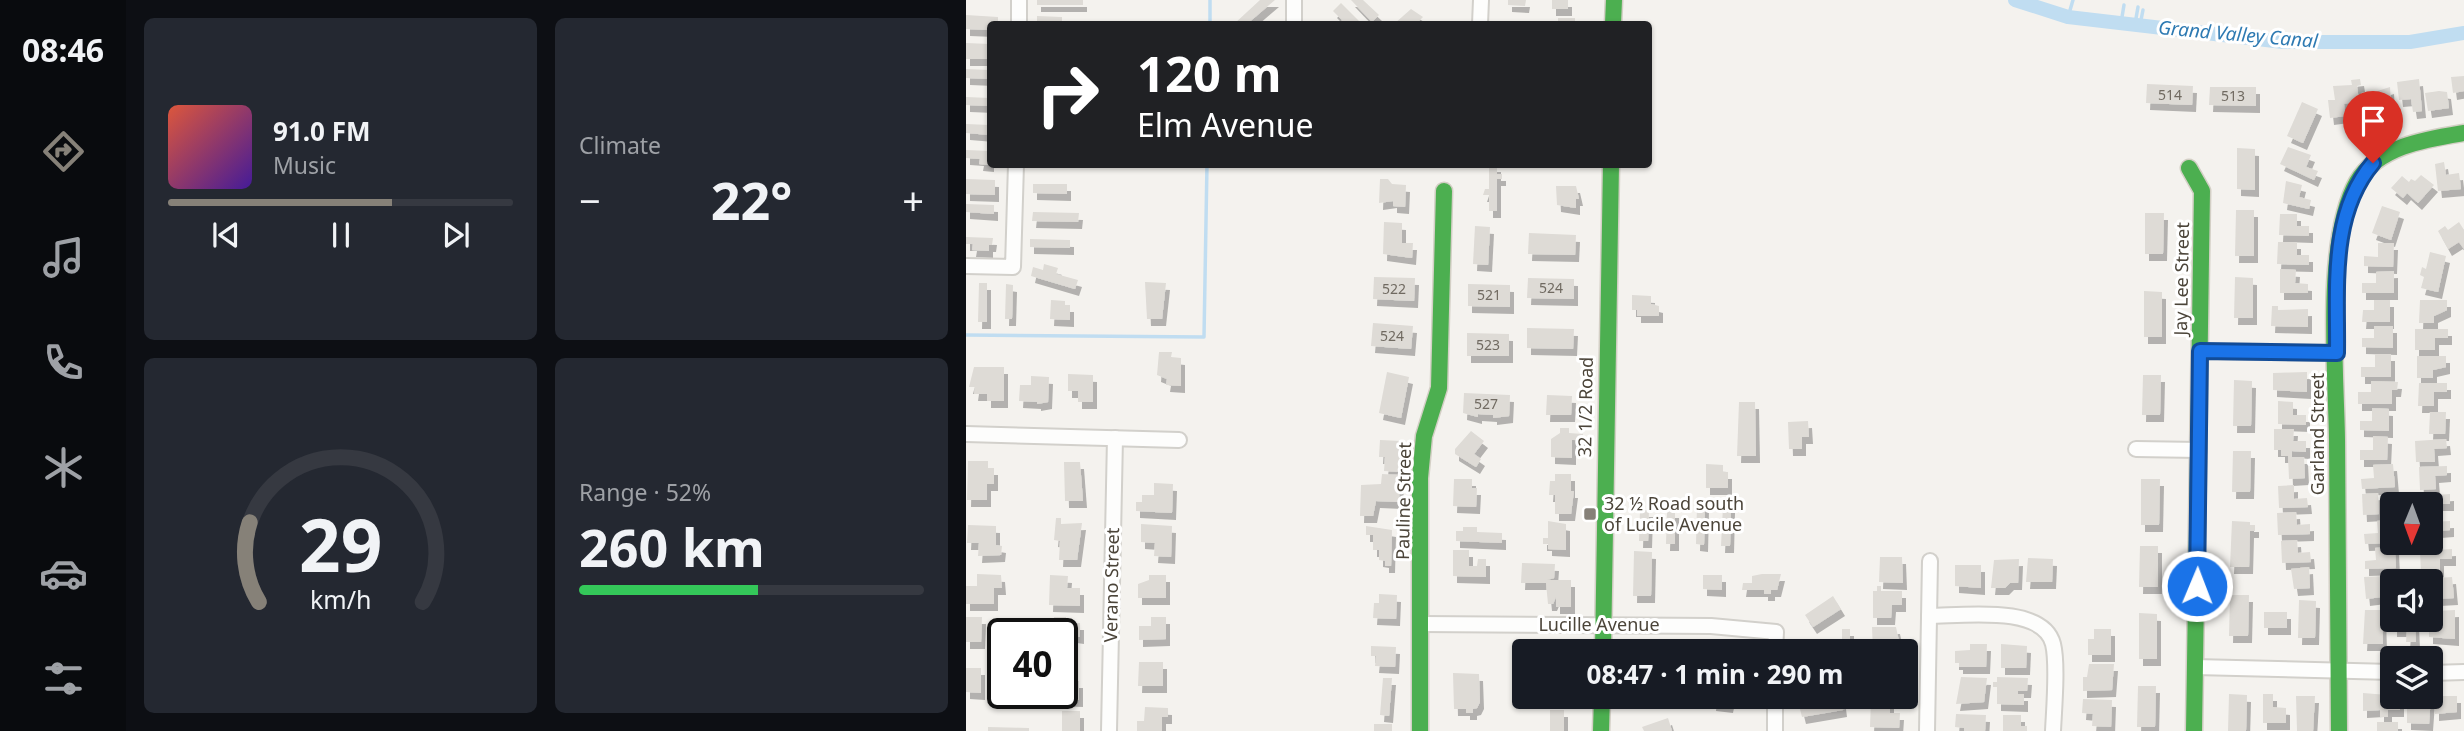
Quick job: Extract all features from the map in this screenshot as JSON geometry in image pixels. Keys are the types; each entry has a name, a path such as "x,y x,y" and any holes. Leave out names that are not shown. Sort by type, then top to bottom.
{"street":[{"path":"1019,0 1019,21"},
{"path":"1294,0 1294,21"},
{"path":"1480,21 1481,0"},
{"path":"1613,21 1614,0"},
{"name":"Garland Street","path":"2339,731 2337,353 2339,256 2346,209 2357,182 2373,163 2409,143 2464,133"},
{"path":"966,266 1013,267 1016,168"},
{"name":"32 1/2 Road","path":"1603,639 1611,168"},
{"name":"Jay Lee Street","path":"2189,168 2202,191 2194,731"},
{"name":"Pauline Street","path":"1420,731 1420,478 1424,436 1439,388 1444,191"},
{"path":"2200,351 2337,353"},
{"path":"966,434 1179,440"},
{"name":"Verano Street","path":"1109,731 1115,438"},
{"path":"2136,449 2199,450"},
{"path":"1927,731 1930,561"},
{"path":"1929,616 2017,617 2033,620 2046,630 2053,644 2053,731"},
{"name":"Lucille Avenue","path":"1422,624 1711,626 1776,632 1776,639"},
{"path":"2195,667 2380,672"},
{"path":"2443,673 2464,672"},
{"path":"1601,731 1602,709"},
{"path":"1775,709 1775,731"}],"building":[{"path":"1037,0 1083,0 1083,5 1037,5"},
{"path":"1260,0 1275,0 1250,21 1237,21"},
{"path":"1351,0 1363,0 1379,15 1371,21"},
{"path":"1508,0 1526,0 1525,6 1508,5"},
{"path":"1552,0 1568,0 1568,9 1552,9"},
{"path":"1341,3 1359,21 1342,21 1333,11"},
{"path":"1411,9 1423,17 1419,21 1397,21"},
{"path":"966,15 998,17 998,21 987,21 987,30 966,29"},
{"path":"1037,16 1062,17 1062,21 1037,21"},
{"path":"1558,18 1575,18 1575,21 1558,21"},
{"path":"966,43 987,44 987,59 966,59"},
{"path":"966,69 987,70 987,79 966,78"},
{"path":"2464,76 2464,91 2453,93 2451,77"},
{"path":"2360,79 2361,85 2357,86 2359,101 2344,104 2345,116 2330,118 2328,100 2335,100 2333,86 2352,85 2351,80"},
{"path":"2419,79 2422,111 2413,112 2411,99 2399,100 2397,82"},
{"path":"2147,84 2193,86 2192,105 2146,103"},
{"path":"2210,87 2256,87 2256,106 2209,105"},
{"path":"2390,87 2391,103 2396,101 2399,113 2386,118 2382,106 2370,110 2365,95"},
{"path":"2447,92 2449,108 2428,111 2425,93"},
{"path":"966,97 987,98 987,106 966,105"},
{"path":"2302,102 2318,109 2303,143 2287,136"},
{"path":"966,124 987,125 987,135 966,133"},
{"path":"2288,147 2311,155 2306,167 2318,171 2314,180 2280,164"},
{"path":"2237,148 2255,149 2255,190 2237,189"},
{"path":"966,150 987,151 987,165 979,164 980,159 966,158"},
{"path":"2444,162 2446,175 2459,173 2461,189 2438,191 2435,164"},
{"path":"1489,168 1497,168 1497,174 1502,174 1502,179 1497,179 1497,211 1489,211 1489,195 1483,195 1485,189 1489,189"},
{"path":"2421,175 2434,185 2418,203 2407,193 2403,198 2391,188 2402,176 2409,182 2411,179 2415,181"},
{"path":"966,179 995,180 995,195 966,194"},
{"path":"1380,179 1388,179 1392,184 1406,185 1405,207 1393,206 1393,201 1379,203"},
{"path":"2286,181 2302,185 2299,197 2311,200 2309,209 2283,203"},
{"path":"1033,184 1067,184 1067,194 1033,193"},
{"path":"1556,186 1576,186 1579,199 1576,199 1576,208 1557,205"},
{"path":"966,204 994,205 994,214 966,212"},
{"path":"2382,206 2400,212 2391,240 2372,233"},
{"path":"2236,210 2254,210 2254,256 2235,256"},
{"path":"1033,212 1079,213 1078,222 1032,221"},
{"path":"2145,213 2164,213 2163,254 2145,254"},
{"path":"2280,214 2297,214 2297,226 2309,226 2309,236 2279,235"},
{"path":"1384,222 1402,223 1402,243 1413,243 1412,258 1383,254"},
{"path":"2459,222 2464,230 2464,249 2459,242 2448,249 2438,231 2445,226 2448,230"},
{"path":"1475,226 1490,227 1488,265 1473,264"},
{"path":"1529,233 1576,235 1575,255 1528,254"},
{"path":"966,237 993,238 992,245 989,245 989,251 972,250 973,244 966,244"},
{"path":"1030,239 1070,240 1070,248 1030,247"},
{"path":"2278,242 2297,242 2297,255 2309,255 2309,265 2277,264"},
{"path":"2378,243 2394,243 2393,267 2364,266 2364,256 2378,257"},
{"path":"2430,252 2446,256 2438,292 2421,288 2424,277 2420,275 2422,267 2426,269"},
{"path":"1044,264 1058,268 1056,274 1078,280 1075,289 1031,276 1033,267 1043,270"},
{"path":"2280,269 2296,270 2295,283 2308,284 2308,293 2280,293"},
{"path":"2394,271 2394,293 2362,293 2362,283 2376,283 2376,272"},
{"path":"1374,277 1415,278 1414,301 1373,299"},
{"path":"2235,277 2253,278 2253,318 2234,318"},
{"path":"1528,278 1574,279 1574,299 1527,298"},
{"path":"1145,282 1166,283 1162,319 1147,319"},
{"path":"979,283 987,283 987,322 978,322"},
{"path":"1006,284 1013,285 1012,319 1005,319"},
{"path":"1468,284 1510,285 1510,307 1468,306"},
{"path":"2144,291 2162,292 2162,337 2144,337"},
{"path":"1632,295 1651,296 1651,304 1659,306 1659,316 1637,316 1637,310 1632,310"},
{"path":"1051,300 1065,301 1065,305 1070,305 1070,320 1050,319"},
{"path":"2374,300 2390,300 2390,322 2362,322 2363,310 2374,310"},
{"path":"2420,300 2447,300 2447,310 2434,316 2434,323 2419,323"},
{"path":"2272,306 2278,306 2278,310 2308,309 2308,327 2271,326"},
{"path":"1373,323 1413,326 1411,349 1371,346"},
{"path":"2374,326 2393,326 2393,348 2362,347 2362,338 2374,338"},
{"path":"1527,328 1574,329 1573,349 1527,348"},
{"path":"2415,329 2448,329 2448,338 2435,338 2435,350 2415,350"},
{"path":"1467,333 1509,334 1509,356 1467,356"},
{"path":"1159,352 1172,352 1171,357 1181,358 1181,386 1166,385 1167,379 1157,375"},
{"path":"2375,354 2391,354 2391,377 2361,377 2361,367 2375,367"},
{"path":"2417,356 2446,356 2446,367 2433,370 2433,378 2417,378"},
{"path":"974,367 1004,367 1004,401 987,401 987,394 974,394 975,387 969,387"},
{"path":"1387,372 1409,377 1401,418 1379,413"},
{"path":"2307,372 2307,392 2273,390 2273,373"},
{"path":"1068,374 1093,375 1093,402 1078,402 1078,391 1068,391"},
{"path":"2143,375 2161,375 2160,415 2142,415"},
{"path":"1031,376 1049,377 1048,402 1037,404 1019,401 1020,385 1031,385"},
{"path":"2234,380 2252,381 2251,426 2233,426"},
{"path":"2371,381 2398,382 2397,390 2392,390 2392,404 2358,404 2358,392 2371,392"},
{"path":"2419,383 2447,383 2447,392 2434,392 2434,406 2418,406"},
{"path":"1464,393 1510,395 1509,416 1493,418 1493,415 1478,414 1478,417 1463,413"},
{"path":"1547,395 1572,396 1571,415 1546,415"},
{"path":"2278,401 2293,402 2293,415 2306,415 2306,425 2278,424"},
{"path":"1739,402 1755,402 1756,456 1737,456"},
{"path":"2372,408 2389,409 2389,431 2360,430 2360,421 2372,421"},
{"path":"2430,412 2446,412 2445,434 2429,434"},
{"path":"1808,421 1809,437 1802,437 1802,449 1789,449 1788,422"},
{"path":"1560,428 1569,428 1569,433 1583,434 1583,440 1572,440 1572,458 1551,457 1551,439 1560,433"},
{"path":"2274,429 2294,429 2293,441 2306,441 2306,452 2292,451 2292,457 2304,457 2305,478 2289,479 2288,456 2281,456 2281,450 2274,450"},
{"path":"1471,431 1484,441 1474,454 1481,459 1476,467 1455,454 1455,449"},
{"path":"2373,436 2388,437 2387,460 2360,460 2360,450 2373,450"},
{"path":"2446,439 2447,448 2434,449 2435,462 2416,462 2415,441"},
{"path":"1380,440 1401,441 1400,472 1384,471 1385,457 1379,457"},
{"path":"2233,451 2251,451 2250,492 2232,492"},
{"path":"968,461 988,461 988,468 994,468 994,484 987,484 987,500 967,500"},
{"path":"1064,462 1080,462 1083,501 1065,501"},
{"path":"1706,464 1723,465 1723,472 1728,472 1728,488 1706,488"},
{"path":"2393,464 2395,487 2362,489 2361,479 2374,478 2373,465"},
{"path":"2447,466 2447,475 2435,476 2436,489 2420,490 2419,467"},
{"path":"1382,474 1400,475 1399,502 1376,501 1373,516 1360,516 1361,485 1381,484"},
{"path":"1555,474 1571,474 1571,491 1574,491 1571,514 1555,514 1555,495 1549,495 1550,481 1555,481"},
{"path":"1454,479 1472,479 1472,488 1477,488 1476,507 1453,506"},
{"path":"2141,479 2160,479 2159,525 2141,525"},
{"path":"1154,483 1173,484 1172,513 1136,511 1136,502 1142,502 1142,495 1154,495"},
{"path":"2294,485 2294,499 2307,498 2308,507 2279,508 2278,486"},
{"path":"2378,493 2379,514 2363,515 2362,494"},
{"path":"2443,494 2450,494 2450,504 2443,504"},
{"path":"1697,504 1705,504 1704,545 1696,544"},
{"path":"1723,506 1731,506 1730,546 1721,546"},
{"path":"1640,510 1649,510 1648,541 1639,541"},
{"path":"1667,511 1675,511 1675,544 1666,544"},
{"path":"2296,512 2297,525 2310,524 2310,534 2278,535 2277,513"},
{"path":"1056,518 1061,518 1061,524 1082,523 1077,560 1059,560 1060,541 1054,540"},
{"path":"1548,521 1566,524 1566,550 1548,549 1548,544 1543,544 1543,538 1548,538"},
{"path":"2232,521 2255,525 2255,531 2250,531 2249,567 2230,567"},
{"path":"2377,521 2380,521 2380,543 2365,544 2364,534 2378,533"},
{"path":"2443,521 2450,521 2450,530 2443,531"},
{"path":"1141,524 1172,526 1171,557 1154,556 1155,543 1141,542"},
{"path":"968,525 996,526 996,545 1002,546 1001,555 978,556 979,543 967,543"},
{"path":"1366,526 1392,530 1391,566 1385,566 1385,561 1379,560 1379,550 1373,550 1373,535 1366,535"},
{"path":"1463,527 1477,527 1477,532 1502,533 1502,543 1456,541 1456,531 1463,531"},
{"path":"2297,540 2298,553 2310,552 2311,562 2282,563 2281,541"},
{"path":"2140,546 2158,546 2158,587 2139,587"},
{"path":"2375,548 2380,548 2380,555 2395,555 2396,568 2365,569 2365,561 2376,560"},
{"path":"2452,549 2452,559 2440,559 2440,569 2421,569 2420,555 2443,555 2443,550"},
{"path":"1453,550 1469,550 1469,566 1477,566 1478,559 1486,559 1486,577 1453,576"},
{"path":"1634,551 1652,552 1651,596 1633,596"},
{"path":"1880,557 1902,557 1903,583 1879,582"},
{"path":"2028,558 2053,559 2052,582 2026,582"},
{"path":"2019,559 2018,583 2010,583 2005,588 1991,588 1994,560"},
{"path":"1522,563 1555,564 1554,578 1547,580 1571,580 1571,607 1556,607 1556,597 1553,604 1548,604 1546,583 1521,583"},
{"path":"1955,565 1981,565 1981,588 1955,586"},
{"path":"2309,567 2310,588 2294,589 2291,569"},
{"path":"977,574 1001,575 1002,588 994,588 994,604 966,604 966,586 977,586"},
{"path":"1781,574 1777,590 1764,594 1764,590 1742,590 1743,583 1752,583 1752,576"},
{"path":"1050,575 1068,576 1067,588 1080,588 1080,606 1049,605"},
{"path":"1149,575 1166,575 1166,598 1138,598 1138,584 1149,580"},
{"path":"1703,575 1722,575 1722,590 1703,589"},
{"path":"2380,576 2380,597 2366,599 2364,577"},
{"path":"2452,577 2454,598 2443,599 2443,578"},
{"path":"1877,586 1881,586 1881,591 1902,591 1902,605 1892,605 1891,618 1873,618 1873,591 1877,591"},
{"path":"1379,594 1397,595 1396,619 1373,618 1374,603 1379,603"},
{"path":"2230,595 2249,595 2248,636 2229,636"},
{"path":"1833,596 1841,609 1813,627 1805,615"},
{"path":"2299,600 2316,601 2315,638 2298,638"},
{"path":"2365,610 2380,610 2383,644 2363,644"},
{"path":"2455,610 2455,639 2429,637 2429,632 2443,632 2443,611"},
{"path":"2264,612 2287,612 2287,628 2264,628"},
{"path":"2139,613 2157,614 2157,659 2139,659"},
{"path":"966,617 982,617 981,642 966,642"},
{"path":"1151,617 1166,617 1166,639 1139,640 1139,626 1151,626"},
{"path":"1872,627 1896,627 1898,639 1872,639"},
{"path":"1842,629 1850,629 1850,639 1842,639"},
{"path":"2094,629 2111,629 2111,655 2088,655 2088,639 2094,639"},
{"path":"2407,632 2416,632 2416,642 2406,642"},
{"path":"1970,644 1987,644 1986,667 1959,667 1959,663 1955,663 1955,651 1970,650"},
{"path":"2001,644 2027,646 2026,668 2001,668"},
{"path":"1371,646 1396,647 1395,667 1375,666 1376,656 1371,656"},
{"path":"1139,662 1163,662 1163,686 1138,686"},
{"path":"2089,664 2114,664 2112,690 2083,691 2083,677 2087,677"},
{"path":"966,668 981,668 981,693 966,692"},
{"path":"1453,673 1479,674 1480,702 1477,708 1473,709 1473,713 1466,713 1466,709 1454,709"},
{"path":"1961,677 1987,678 1984,702 1956,704"},
{"path":"1997,677 2028,678 2027,691 2018,691 2018,694 2024,694 2024,705 1997,704 1997,687 1993,687 1993,682 1997,682"},
{"path":"1383,678 1392,678 1389,716 1380,715"},
{"path":"2138,686 2156,686 2155,727 2137,727"},
{"path":"2363,693 2380,694 2380,709 2400,709 2388,710 2388,717 2380,717 2380,710 2363,711"},
{"path":"2229,694 2247,695 2246,731 2228,731"},
{"path":"2263,694 2273,694 2273,707 2286,708 2286,723 2263,723"},
{"path":"2296,696 2315,696 2313,731 2297,731"},
{"path":"2443,696 2457,696 2457,712 2435,714 2435,709 2443,709"},
{"path":"2083,699 2112,700 2111,727 2092,726 2093,714 2082,713"},
{"path":"1145,707 1168,708 1168,717 1162,717 1162,731 1137,731 1137,721 1144,721"},
{"path":"1800,709 1843,709 1843,710 1802,717"},
{"path":"1871,709 1890,709 1890,713 1900,713 1899,728 1870,727"},
{"path":"2407,709 2430,709 2429,724 2407,723"},
{"path":"1550,710 1564,710 1564,731 1550,731"},
{"path":"1062,711 1080,711 1080,731 1062,731"},
{"path":"1956,714 1986,715 1985,731 1964,731 1964,728 1955,727"},
{"path":"2003,715 2021,715 2021,726 2027,726 2027,731 2003,731"},
{"path":"1668,718 1672,731 1644,731 1642,727"},
{"path":"2377,722 2398,722 2398,731 2377,731"},
{"path":"1374,724 1392,724 1392,731 1374,731"},
{"path":"988,727 1029,728 1029,731 988,731"}],"waterway":[{"path":"1210,0 1210,21"},
{"name":"Grand Valley Canal","path":"2015,0 2068,17 2283,42 2410,42 2464,33"},
{"path":"2068,17 2073,0"},
{"path":"2121,23 2124,5"},
{"path":"2135,24 2138,7"},
{"path":"2140,25 2143,10"},
{"path":"966,335 1204,337 1207,168"}],"traffic: fast":[{"path":"1613,21 1614,0"},
{"path":"2339,731 2334,307 2340,237 2347,207 2357,182 2377,160 2404,146 2464,133"},
{"path":"1603,639 1611,168"},
{"path":"2189,168 2202,191 2194,731"},
{"path":"1420,731 1420,478 1424,436 1439,388 1444,191"},
{"path":"1601,731 1602,709"}],"place":[{"name":"32 ½ Road south of Lucile Avenue","path":"1590,514"}],"route":[{"path":"2197,586 2200,351 2337,353 2339,256 2346,209 2357,182 2373,163"}]}
